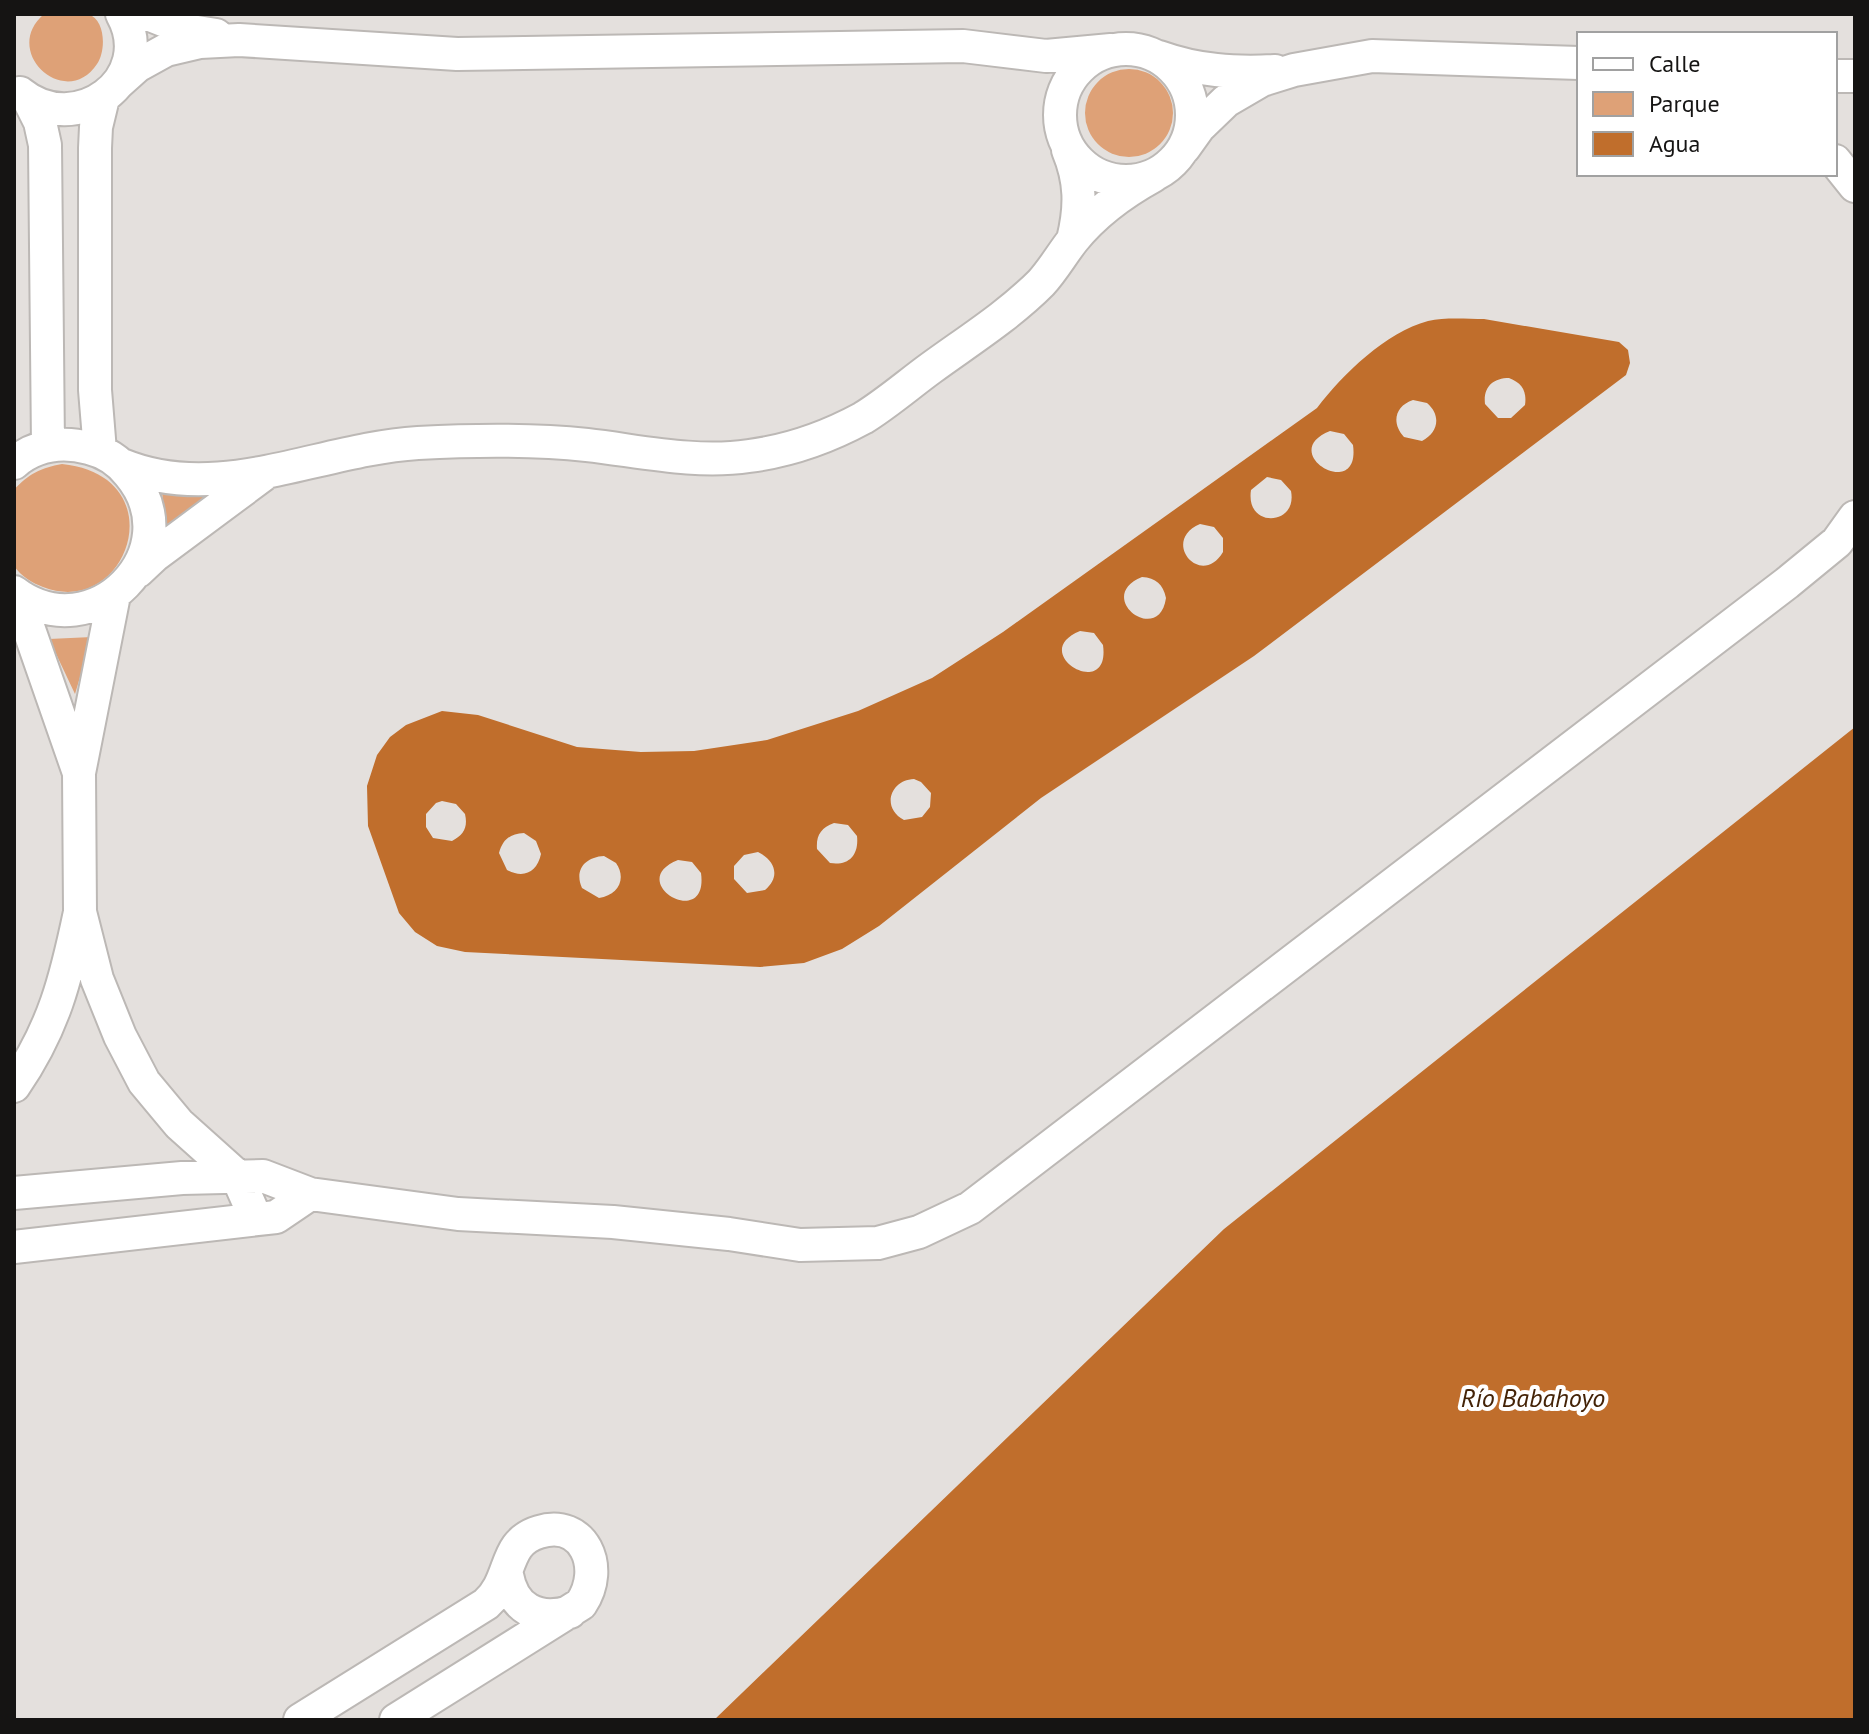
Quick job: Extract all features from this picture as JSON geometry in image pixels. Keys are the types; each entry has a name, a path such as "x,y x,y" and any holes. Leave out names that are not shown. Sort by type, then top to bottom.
{"street":[{"path":"14,1086 46,1035 67,972 80,912 79,773 124,586 145,555 150,531 147,507 138,484 111,458 95,390 96,127 111,90 128,64 130,43 122,14"},
{"path":"148,14 191,31 239,40"},
{"path":"22,95 48,109 66,111 84,108 111,90 137,66 166,50 200,42 239,40 457,54 963,46 1046,56 1133,49 1182,65 1220,72 1294,70"},
{"path":"963,46 1000,55 1019,64 1046,87 1074,156 1091,170 1111,179 1132,181 1153,176"},
{"path":"1073,240 1080,212 1079,190 1062,126 1063,94 1073,75 1090,59 1111,50"},
{"path":"1156,56 1174,69 1187,87 1193,107 1192,129 1184,148"},
{"path":"22,95 40,122 45,145 25,456 74,444 142,473 171,479 216,480 265,473 327,457 414,444 506,440 585,445 677,457 748,457 809,442 863,417 1004,315 1042,282 1073,240 1132,187 1170,164 1199,127 1226,101 1262,80 1294,70 1372,56 1577,63"},
{"path":"1837,164 1855,186"},
{"path":"15,593 40,606 65,611 91,607 124,586 154,556 265,473"},
{"path":"14,1193 263,1176 310,1194 458,1214 613,1222 800,1245 878,1243 919,1232 970,1208 1033,1160 1787,583 1837,542 1855,517"},
{"path":"15,593 79,773"},
{"path":"80,912 97,979 120,1036 144,1082 179,1124 237,1176 256,1219"},
{"path":"14,1247 276,1217 310,1194"},
{"path":"396,1720 513,1645 570,1612 581,1604 593,1579 593,1565 579,1541 567,1533 554,1530 540,1531 526,1537 515,1547 509,1560 507,1575 517,1602 543,1616 570,1612"},
{"path":"300,1720 486,1604 497,1594 507,1575"}],"green space":[{"path":"83,13 94,17 98,23 103,36 102,52 97,64 84,77 69,81 55,79 42,71 33,59 29,44 32,29 44,14"},
{"path":"1129,69 1146,73 1160,82 1169,96 1173,113 1169,130 1160,144 1146,153 1129,157 1112,153 1098,144 1089,130 1085,113 1089,96 1098,82 1112,73"},
{"path":"62,464 98,474 120,493 129,517 128,542 117,566 98,583 73,592 43,587 23,576 14,566 14,490 35,472"},
{"path":"162,491 214,493 165,528"},
{"path":"92,637 75,694 49,639"}],"water":[{"path":"1484,319 1619,342 1628,350 1630,363 1626,375 1254,656 1041,798 879,926 842,949 804,963 760,967 465,952 437,946 415,932 399,913 368,826 367,786 377,755 390,737 406,725 442,711 478,715 577,747 641,752 694,751 767,740 858,711 932,678 1003,632 1317,408 1352,368 1381,344 1428,321","holes":["1498,380 1514,380 1524,392 1525,405 1511,418 1498,418 1485,404 1487,388","1413,400 1427,403 1435,413 1435,428 1422,441 1404,437 1396,421 1399,411","1330,431 1344,434 1353,445 1352,462 1345,470 1335,472 1315,460 1312,451 1316,440","1267,477 1281,480 1291,491 1291,503 1280,516 1263,517 1251,503 1251,490","1200,524 1214,527 1223,538 1223,552 1214,562 1204,566 1188,558 1184,541 1189,532","1142,577 1158,583 1166,598 1161,612 1152,618 1142,618 1126,605 1124,596 1129,586","1080,631 1094,633 1103,645 1102,662 1095,670 1085,672 1074,668 1062,651 1066,640","914,779 931,793 930,807 922,817 904,820 892,809 891,795 899,784","436,803 456,804 465,814 464,830 452,841 433,838 426,827 426,814","834,823 848,825 857,836 856,849 851,858 843,863 830,863 817,849 817,840 823,830","524,833 536,841 541,854 529,872 519,874 507,870 499,853 511,836","758,852 769,859 774,869 773,880 765,890 747,893 734,879 734,866 744,855","604,856 616,863 621,875 616,890 599,898 582,888 580,870 587,862","678,860 692,862 701,873 700,890 693,899 683,901 663,889 660,880 664,869"]},
{"name":"Río Babahoyo","path":"1855,727 1855,1720 714,1720 1224,1229"}]}
